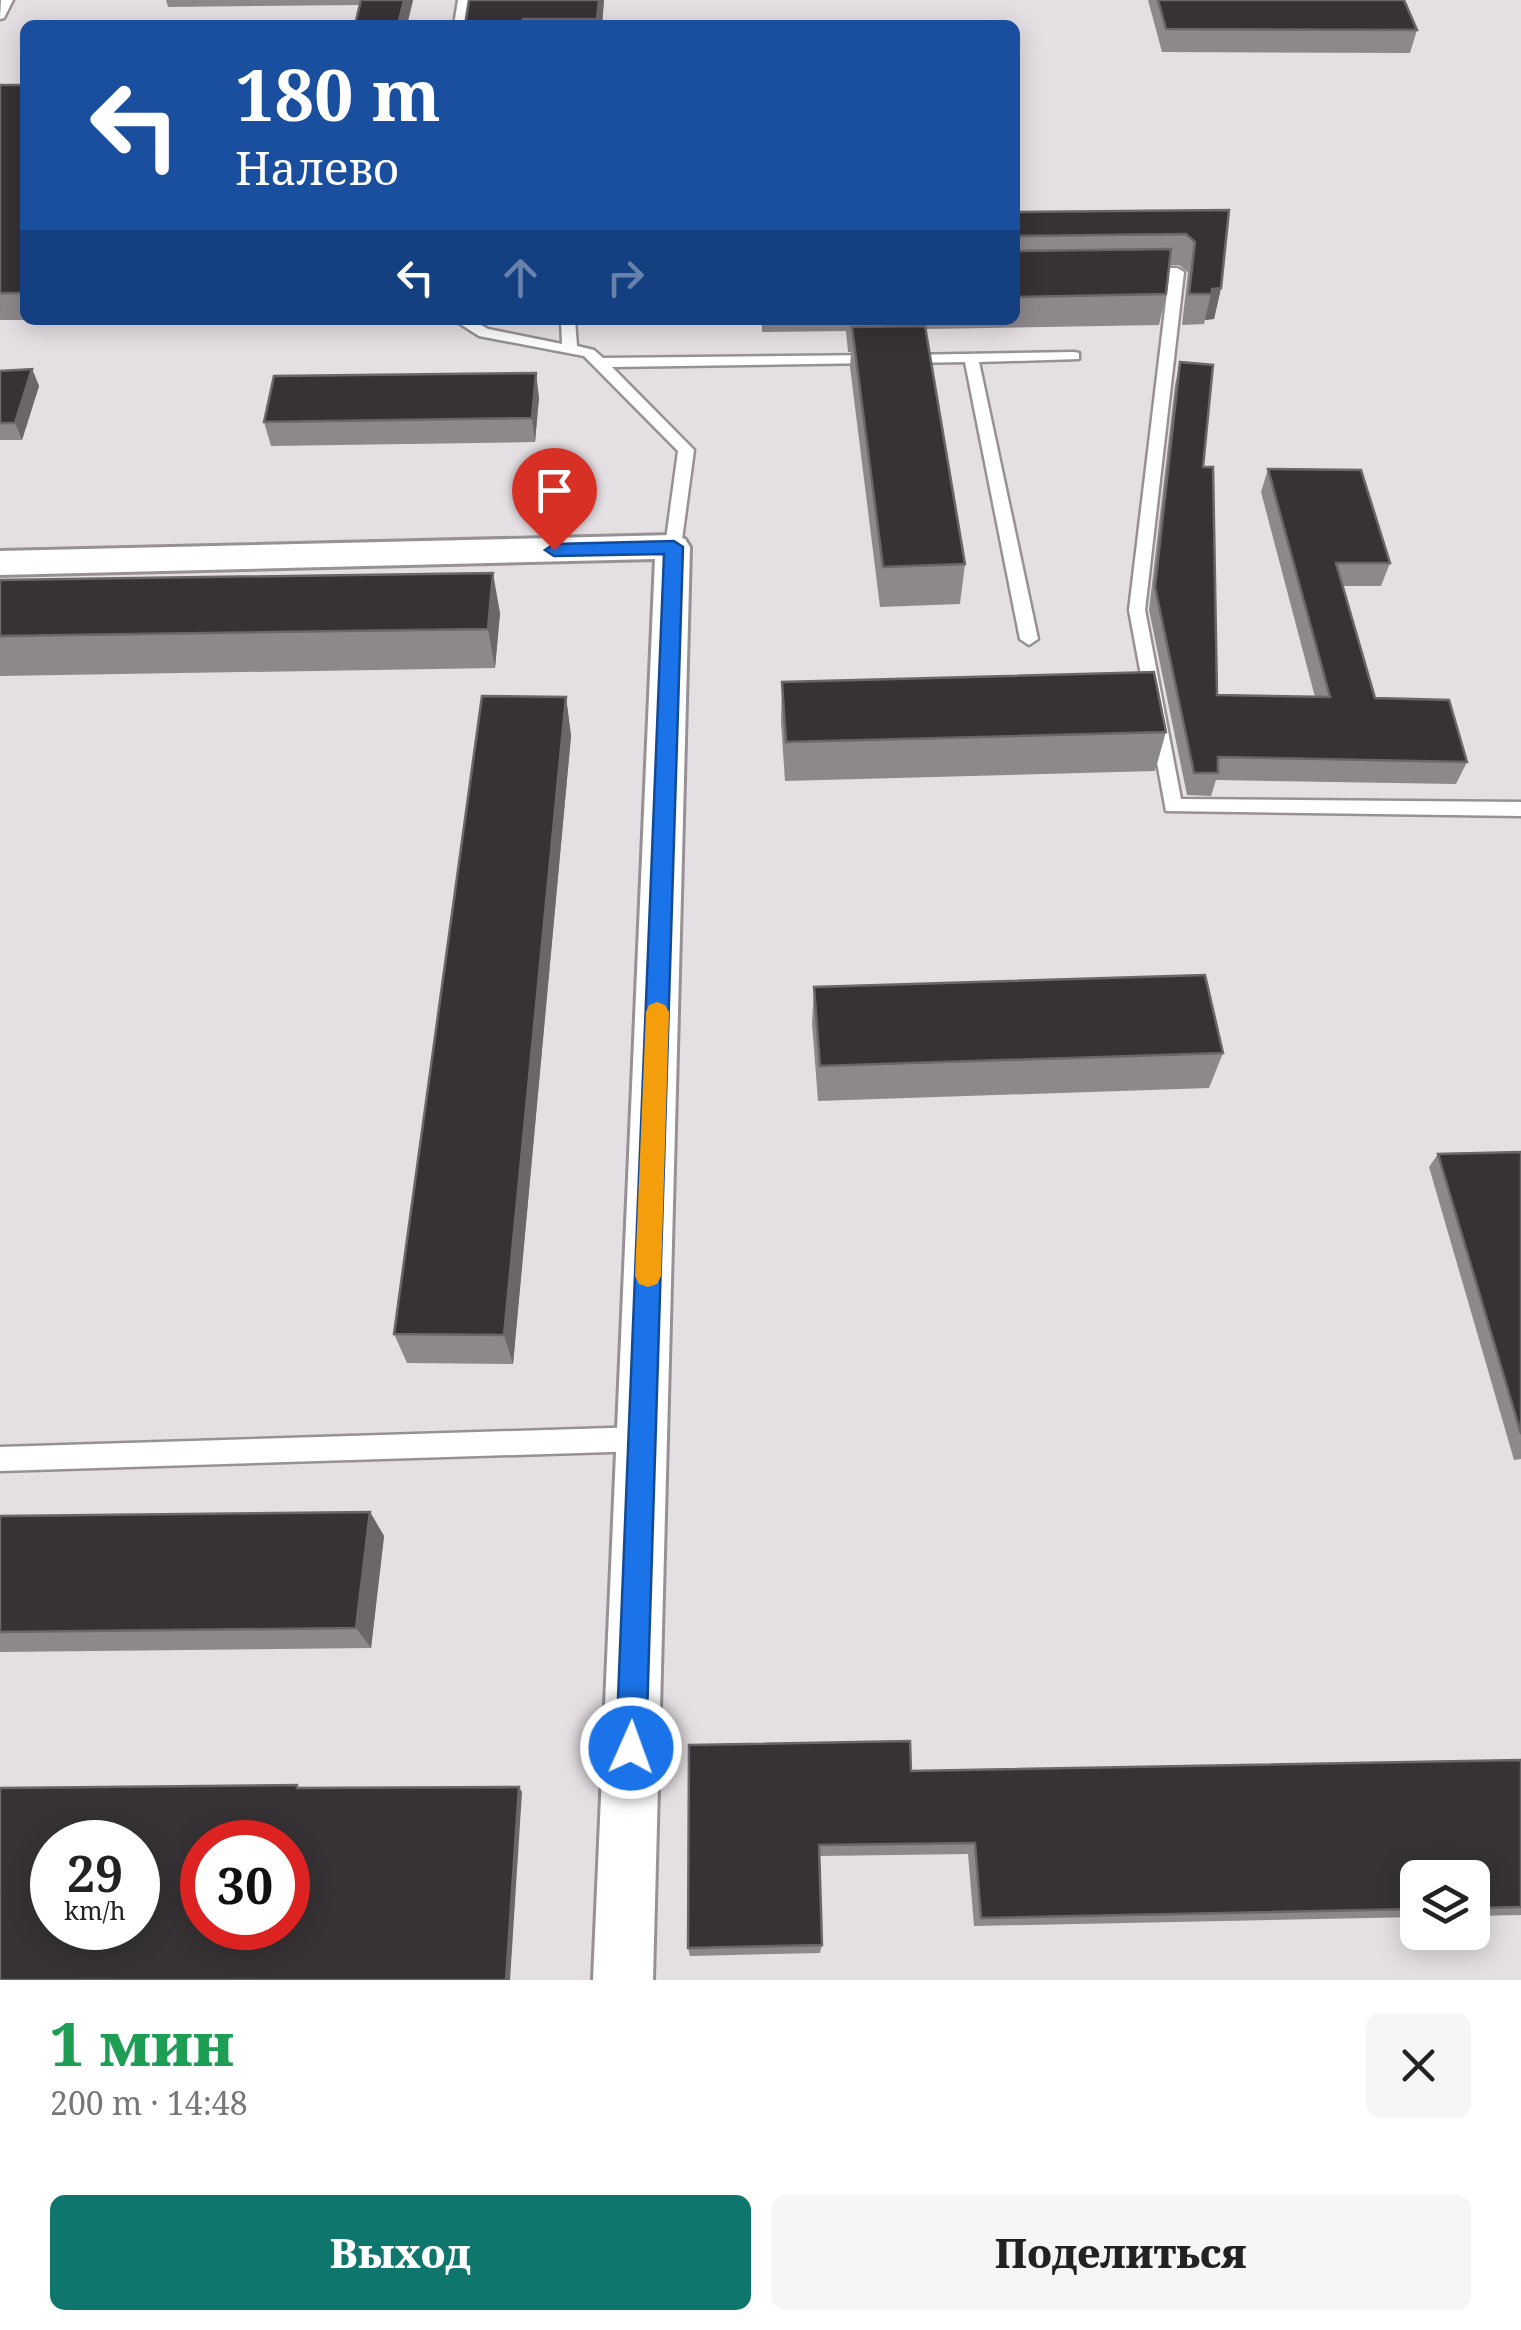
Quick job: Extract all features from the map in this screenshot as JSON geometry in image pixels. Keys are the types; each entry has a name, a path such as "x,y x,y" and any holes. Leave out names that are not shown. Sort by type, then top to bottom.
{"street":[{"path":"0,563 674,547 623,1980"}],"lane":[{"path":"0,15 6,0"},
{"path":"1123,272 1177,272 1138,610 1173,806 1521,809"},
{"path":"469,325 484,333 588,353 686,450 674,547"},
{"path":"568,325 570,349"},
{"path":"599,363 1074,356"},
{"path":"971,358 1029,639"},
{"path":"0,1459 642,1439"}],"building":[{"path":"361,0 404,0 399,20 356,20"},
{"path":"469,0 599,0 597,19 466,20"},
{"path":"1158,0 1404,0 1417,30 1166,29"},
{"path":"0,85 20,85 20,293 0,293"},
{"path":"1229,210 1221,288 1212,289 1212,294 1189,294 1195,242 1186,234 1020,236 1020,212"},
{"path":"1171,249 1166,294 1020,297 1020,251"},
{"path":"925,326 965,564 883,567 852,327"},
{"path":"1180,362 1213,365 1203,467 1213,467 1217,695 1330,697 1268,469 1361,470 1390,563 1336,563 1375,698 1449,700 1467,762 1218,757 1218,773 1194,773 1155,587"},
{"path":"32,369 15,423 0,423 0,371"},
{"path":"536,373 532,418 264,422 274,376"},
{"path":"493,573 488,629 0,636 0,580"},
{"path":"1154,672 1166,732 786,742 782,682"},
{"path":"482,696 566,697 504,1335 394,1334"},
{"path":"1205,975 1223,1053 820,1066 814,987"},
{"path":"1521,1152 1521,1434 1438,1154"},
{"path":"370,1512 356,1628 0,1632 0,1516"},
{"path":"910,1741 911,1771 1521,1760 1521,1907 1490,1908 1490,1860 1400,1860 1400,1909 981,1918 975,1843 819,1845 822,1945 688,1948 689,1745"},
{"path":"519,1787 506,1980 0,1980 0,1788"}],"slow traffic":[{"path":"648,1276 657,1012"}],"route":[{"path":"554,550 674,547 631,1748"}]}
